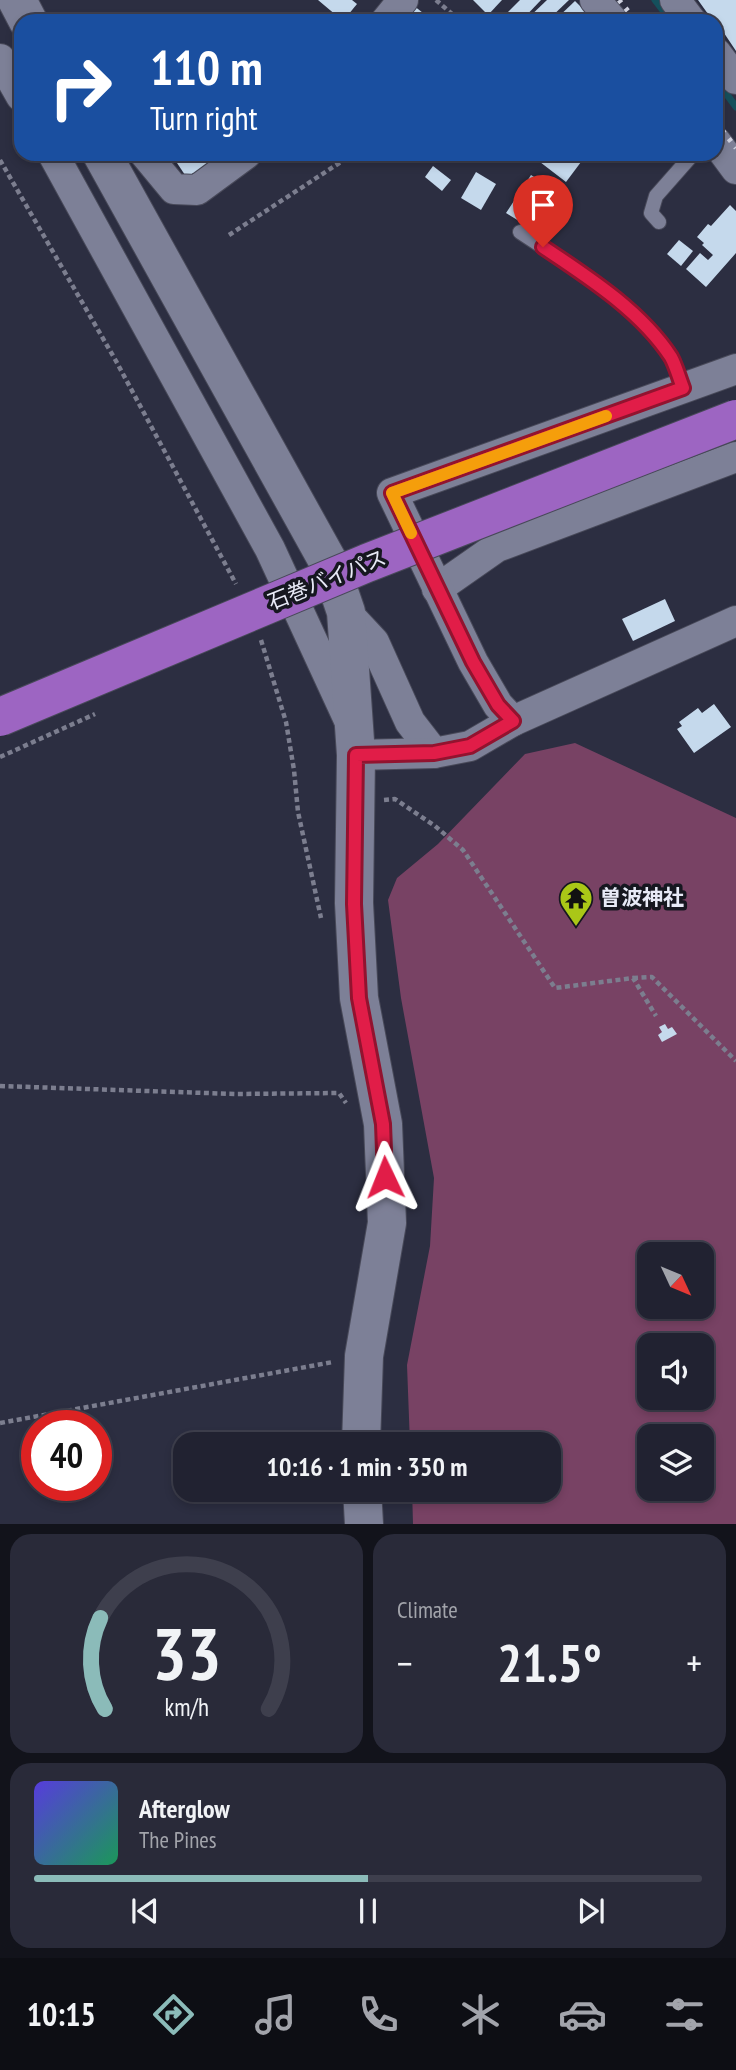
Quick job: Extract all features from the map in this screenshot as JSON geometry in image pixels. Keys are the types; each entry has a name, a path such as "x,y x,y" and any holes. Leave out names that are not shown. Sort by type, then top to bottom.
{"highway":[{"name":"石巻バイパス","path":"0,717 367,563 736,419"}],"street":[{"path":"392,14 403,0"},
{"path":"595,0 607,14"},
{"path":"675,0 686,14"},
{"path":"0,59 14,84"},
{"path":"723,62 736,79"},
{"path":"723,151 736,169"},
{"path":"57,161 270,549 355,743"},
{"path":"106,161 330,565 346,612 355,743 354,904 359,998 383,1124 387,1223 364,1356 362,1432"},
{"path":"151,161 174,189 197,190 236,161"},
{"path":"513,721 498,705 473,662 392,493 736,369"},
{"path":"437,589 497,547 736,457"},
{"path":"346,612 374,642 410,722 434,753"},
{"path":"355,743 434,753 470,746 513,721 736,621"},
{"path":"363,1502 364,1524"}],"lane":[{"path":"659,222 651,213 656,196 688,161"},
{"path":"520,232 617,300 651,333 672,359 683,388"}],"path":[{"path":"436,0 452,14"},
{"path":"0,160 116,361 239,591"},
{"path":"229,235 342,161"},
{"path":"260,639 286,722 295,770 298,812 324,928"},
{"path":"355,802 395,799 435,826 463,850 555,988 652,977 736,1061"},
{"path":"633,978 656,1016"},
{"path":"0,1086 234,1094 339,1093 353,1114"},
{"path":"0,1423 364,1356"}],"shaded area":[{"path":"575,743 736,818 736,1524 413,1524 412,1502 561,1502 561,1432 410,1432 407,1365 430,1246 434,1178 401,998 388,900 397,878 438,844 525,754"}],"building":[{"path":"318,0 352,0 357,4 349,14 335,14"},
{"path":"473,0 502,0 489,14"},
{"path":"520,0 541,0 528,14 506,14"},
{"path":"547,0 569,0 554,14 532,14"},
{"path":"698,0 736,0 736,51 723,32 723,14 708,14"},
{"path":"575,1 586,12 584,14 561,14"},
{"path":"413,5 424,14 406,14"},
{"path":"176,161 217,161 189,181"},
{"path":"541,161 582,161 566,182"},
{"path":"433,166 451,180 442,191 425,177"},
{"path":"476,172 496,184 481,210 461,198"},
{"path":"531,175 564,196 547,222 540,217 532,229 506,213"},
{"path":"730,205 736,211 736,253 706,287 686,269 700,253 708,260 713,255 697,237"},
{"path":"679,240 693,251 681,266 667,254"},
{"path":"665,599 675,621 633,641 622,619"},
{"path":"714,704 731,727 694,753 677,729 682,726 679,722 698,708 702,713"},
{"path":"665,1024 668,1029 672,1027 677,1034 662,1042 658,1035 662,1032 659,1027"}],"waterway":[{"path":"655,0 666,14"},
{"path":"723,89 736,107"}],"railway":[{"path":"619,0 630,14"},
{"path":"723,131 736,148"}],"slow traffic":[{"path":"411,533 392,493 606,416"}],"place":[{"name":"曽波神社","path":"576,928"}],"route":[{"path":"385,1177 383,1124 359,998 354,904 356,755 434,753 470,746 513,721 498,705 473,662 392,493 683,388 672,359 651,333 617,300 543,247"}]}
